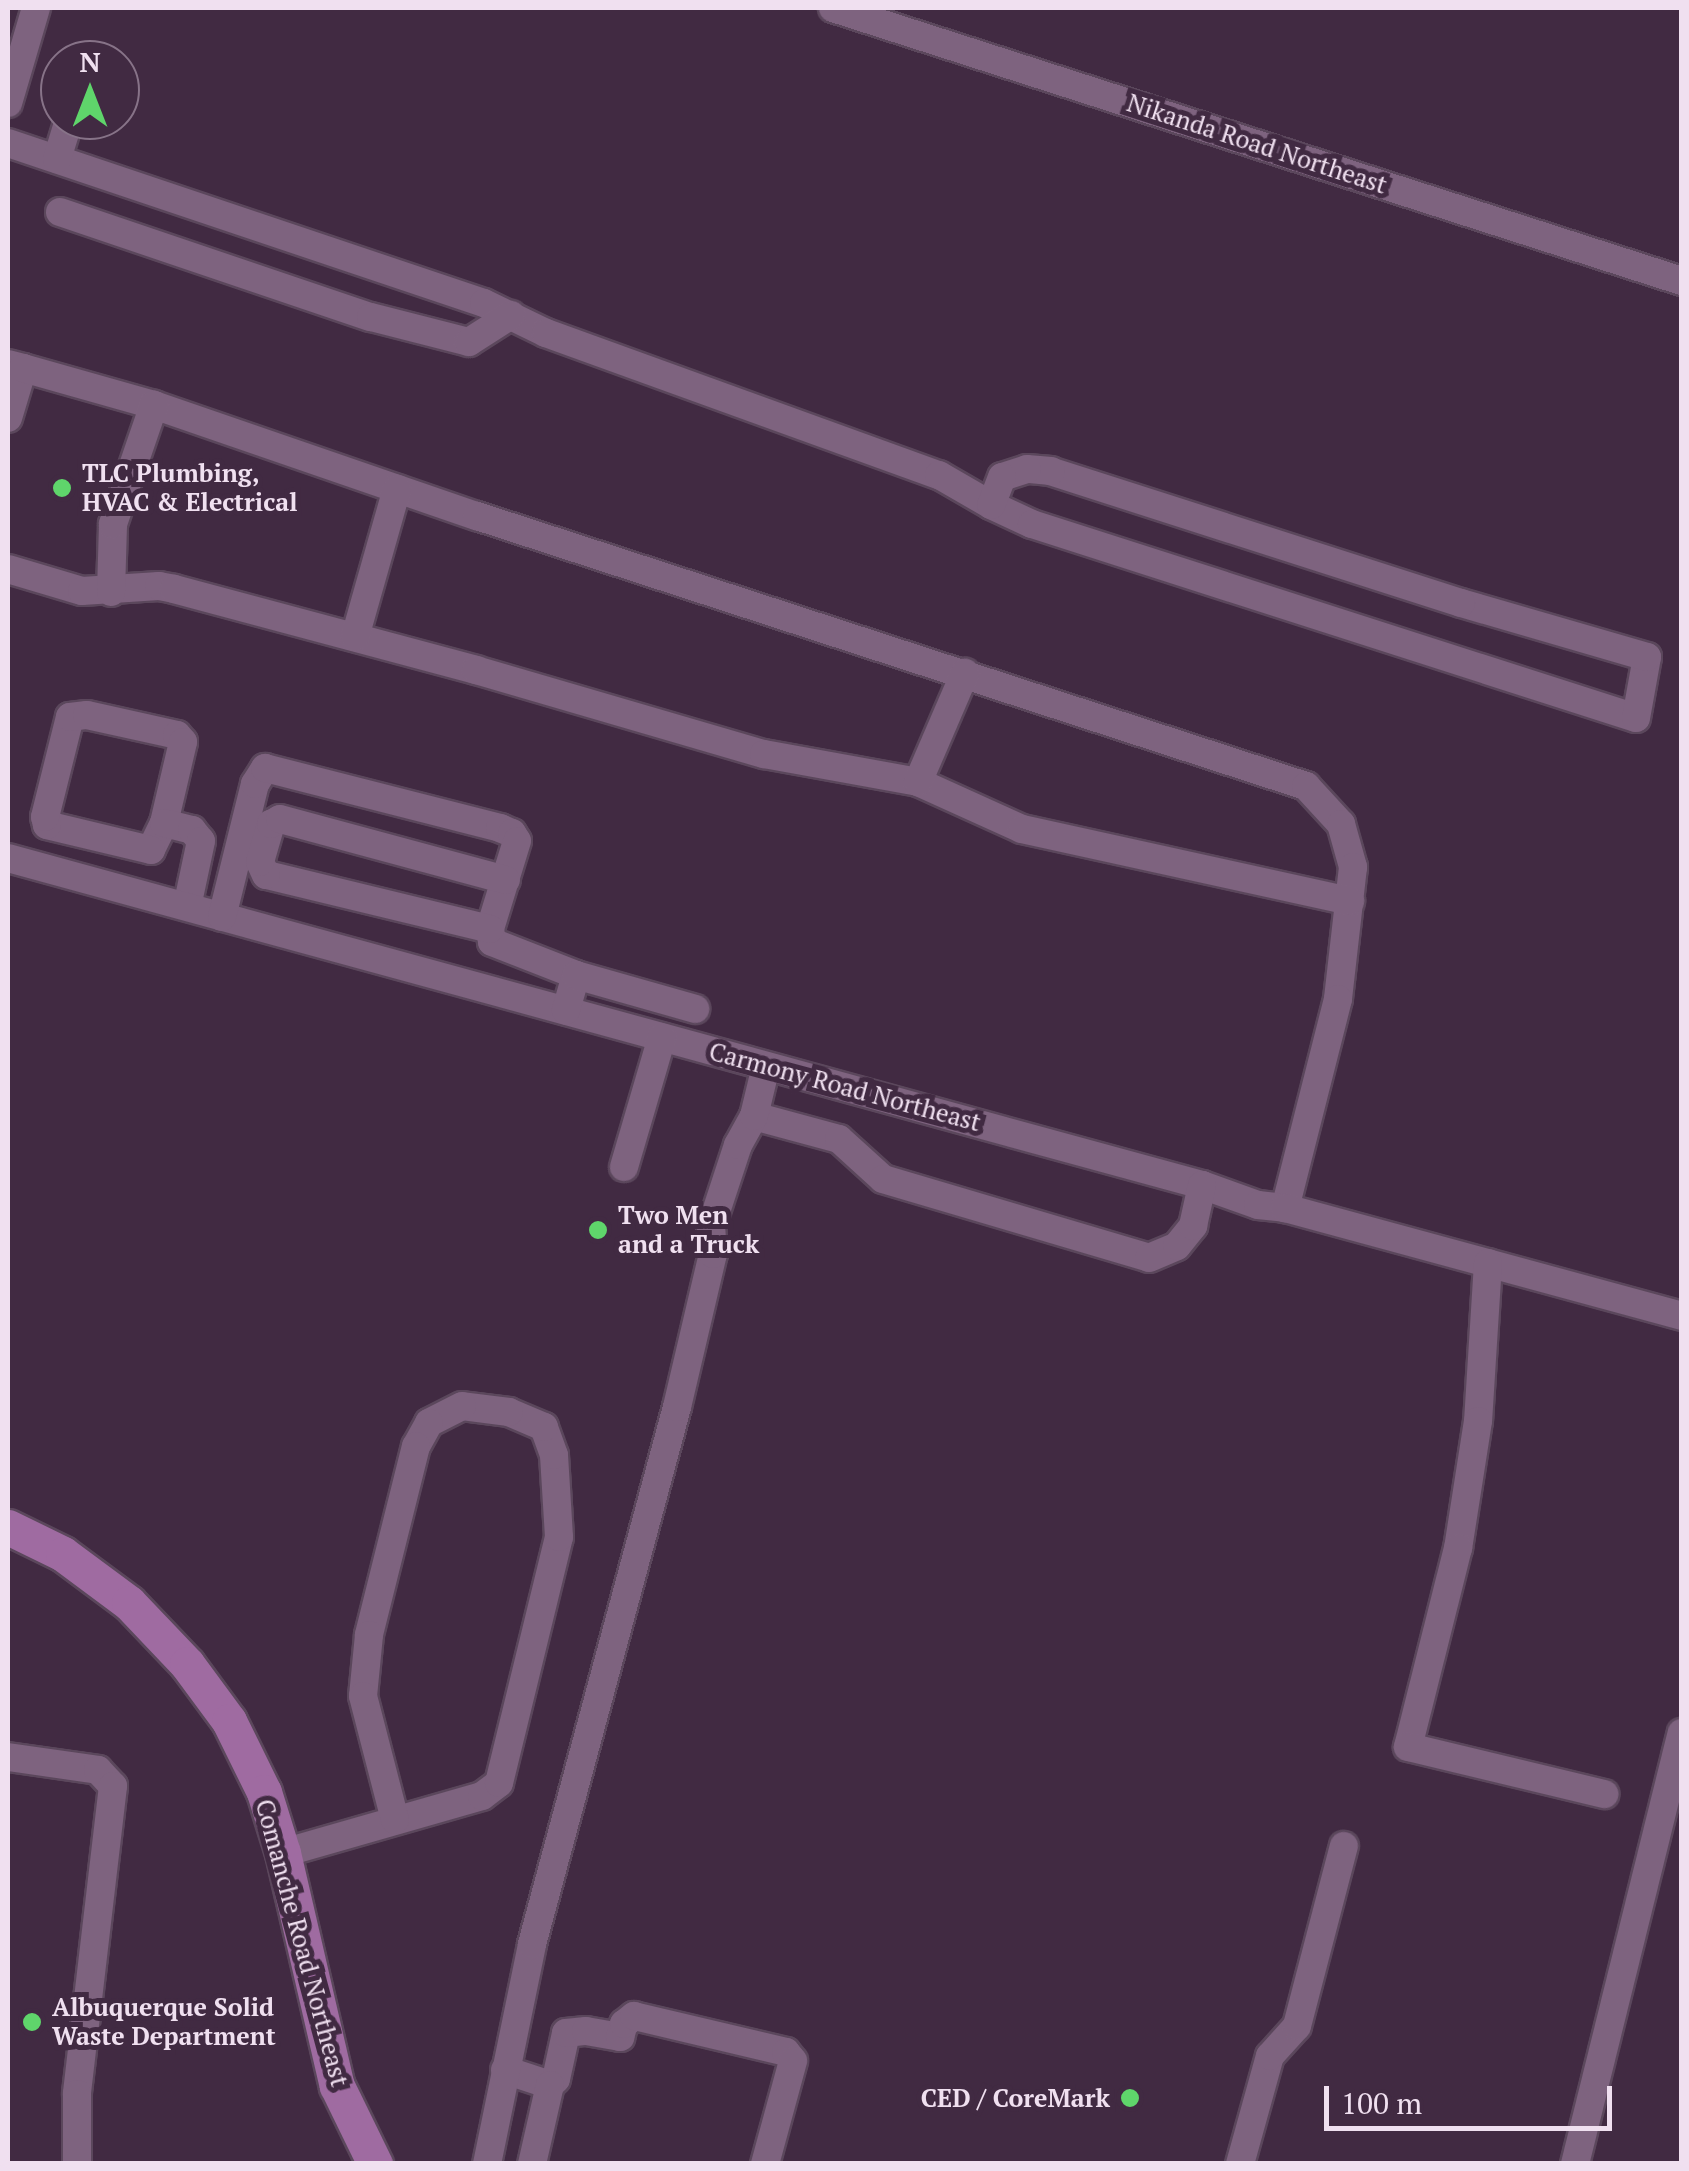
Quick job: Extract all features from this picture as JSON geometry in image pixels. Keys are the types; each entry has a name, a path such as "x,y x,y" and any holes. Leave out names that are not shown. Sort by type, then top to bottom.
{"main road":[{"name":"Comanche Road Northeast","path":"8,1527 63,1554 129,1602 187,1664 229,1722 264,1792 283,1853 337,2086 376,2164"}],"street":[{"path":"8,103 36,8"},
{"name":"Nikanda Road Northeast","path":"833,8 1682,280"},
{"path":"57,159 63,140"},
{"path":"8,143 484,302 546,333 938,475 991,505 1032,524 1636,718 1647,656 1461,604 1050,472 1028,468 1002,478 991,505"},
{"path":"60,212 371,317 469,342 511,316"},
{"path":"8,418 15,366 154,405 397,489 1306,786 1341,824 1353,867 1338,999 1285,1208"},
{"path":"111,592 113,524 154,405"},
{"path":"355,637 397,489"},
{"path":"8,569 82,591 159,586 355,637 764,754 918,782 1022,829 1350,901"},
{"path":"918,782 964,673"},
{"path":"86,715 177,734 183,742 164,824 151,850 47,825 45,817 70,717 86,715"},
{"path":"222,917 255,784 265,768 512,833 517,841 490,929 492,942 576,974 695,1009"},
{"path":"490,929 266,874 260,862 271,824 280,819 506,880"},
{"path":"164,824 192,830 201,841 187,908"},
{"name":"Carmony Road Northeast","path":"8,858 1202,1185 1258,1205 1285,1208 1682,1316"},
{"path":"566,1011 576,974"},
{"path":"624,1167 662,1037"},
{"path":"487,2164 532,1944 677,1407 713,1254 711,1227 738,1145 754,1116 766,1066"},
{"path":"754,1116 839,1138 883,1179 1149,1258 1176,1246 1193,1226 1202,1185"},
{"path":"1488,1263 1476,1439 1458,1548 1408,1747 1604,1794"},
{"path":"283,1853 482,1796 499,1783 558,1537 554,1455 544,1427 509,1412 462,1406 429,1423 416,1446 370,1635 363,1696 395,1820"},
{"path":"1576,2164 1682,1733"},
{"path":"8,1756 98,1770 113,1786 76,2094 76,2164"},
{"path":"1240,2164 1270,2056 1297,2026 1344,1846"},
{"path":"532,2164 566,2033 586,2031 620,2037 624,2024 634,2016 786,2052 793,2061 765,2164"},
{"path":"505,2070 550,2085"}],"place":[{"name":"TLC Plumbing, HVAC & Electrical","path":"62,488"},
{"name":"Two Men and a Truck","path":"598,1230"},
{"name":"Albuquerque Solid Waste Department","path":"32,2022"},
{"name":"CED / CoreMark","path":"1130,2098"}]}
